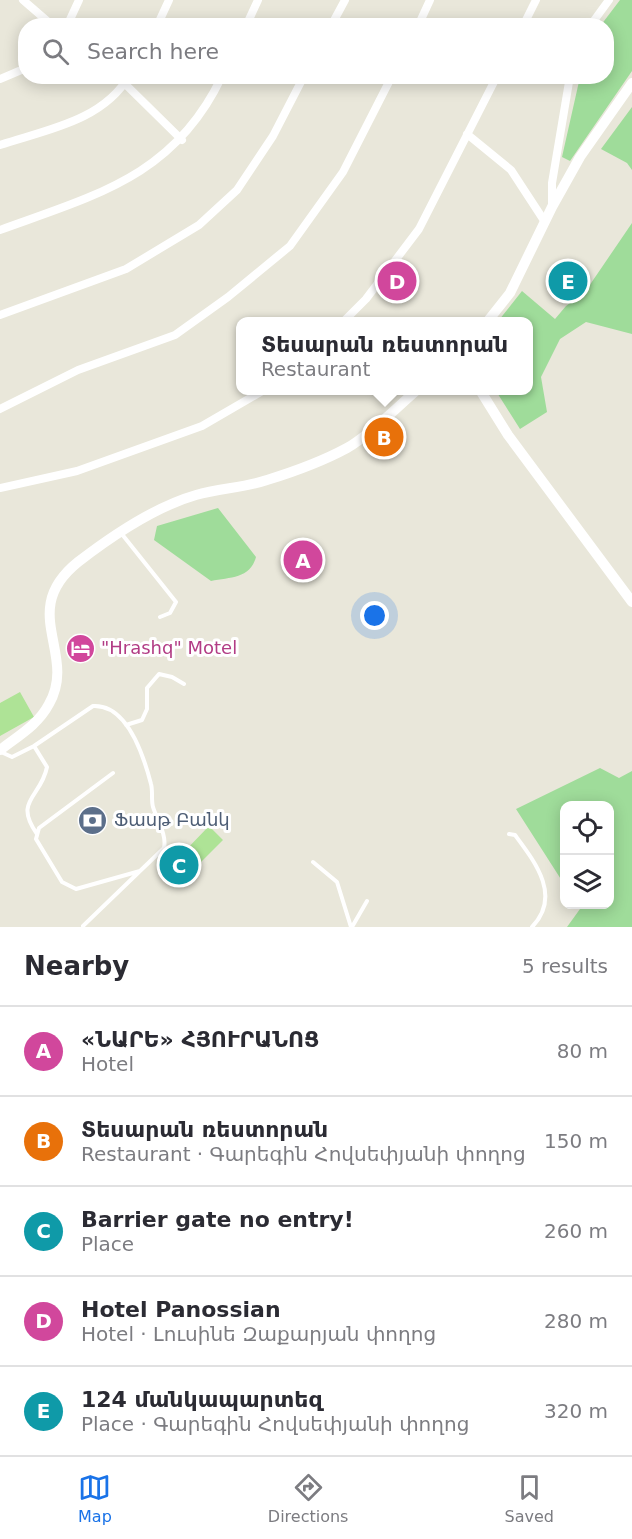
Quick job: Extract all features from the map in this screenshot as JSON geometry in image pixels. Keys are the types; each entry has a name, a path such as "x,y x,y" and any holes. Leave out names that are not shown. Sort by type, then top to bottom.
{"main road":[{"path":"490,317 510,293 552,207 580,157 632,83"},
{"path":"0,751 38,720 54,695 57,686 56,660 49,606 56,585 77,563 140,519 194,495 266,481 348,447 411,395"},
{"path":"483,395 508,435 632,602"}],"street":[{"path":"23,0 43,18"},
{"path":"71,18 79,0"},
{"path":"160,18 169,0"},
{"path":"250,18 258,0"},
{"path":"335,18 345,0"},
{"path":"422,18 430,0"},
{"path":"527,18 536,0"},
{"path":"596,18 609,0"},
{"path":"0,79 18,71"},
{"path":"0,145 81,119 104,104 123,84"},
{"path":"131,84 182,140"},
{"path":"0,230 108,188 146,169 182,140 207,107 218,84"},
{"path":"0,315 126,270 199,225 237,190 273,136 300,84"},
{"path":"0,409 78,370 175,335 228,297 290,246 343,171 388,84"},
{"path":"347,317 366,299 419,229 493,84"},
{"path":"552,207 552,183 569,84"},
{"path":"467,134 516,176 545,222"},
{"path":"0,488 77,471 202,426 255,395"}],"lane":[{"path":"121,533 176,602 170,613 160,617"},
{"path":"126,725 142,720 147,709 147,688 159,674 172,677 184,684"},
{"path":"0,751 12,757 34,746 93,706 104,705 126,725 143,759 151,786 152,804 165,842 164,848 83,926"},
{"path":"34,746 47,767 25,811 28,821 37,834"},
{"path":"113,773 39,828 36,839 62,882 75,889 140,871"},
{"path":"509,834 515,835 536,864 546,889 545,908 532,927"},
{"path":"313,862 337,882 352,927"},
{"path":"352,927 367,902"}],"green space":[{"path":"620,0 632,0 632,71 570,161 562,157 578,84 614,84 614,18 606,18"},
{"path":"632,107 632,170 627,163 601,149"},
{"path":"632,223 632,334 586,322 560,339 541,377 547,412 520,429 499,395 533,395 533,317 501,317 522,291 555,319 566,306 585,292"},
{"path":"218,508 256,557 244,573 211,581 154,540 157,526"},
{"path":"20,692 34,717 0,736 0,703"},
{"path":"600,768 619,778 632,771 632,927 567,927 580,909 614,909 614,801 560,801 560,878 516,809"},
{"path":"209,826 223,840 197,866 183,853"}],"place":[{"name":"Hotel Panossian","path":"397,281"},
{"name":"124 մանկապարտեզ","path":"568,281"},
{"name":"Տեսարան ռեստորան","path":"384,437"},
{"name":"«ՆԱՐԵ» ՀՅՈՒՐԱՆՈՑ","path":"303,560"},
{"name":"\"Hrashq\" Motel","path":"80,648"},
{"name":"Ֆասթ Բանկ","path":"93,820"},
{"name":"Barrier gate no entry!","path":"179,865"}]}
